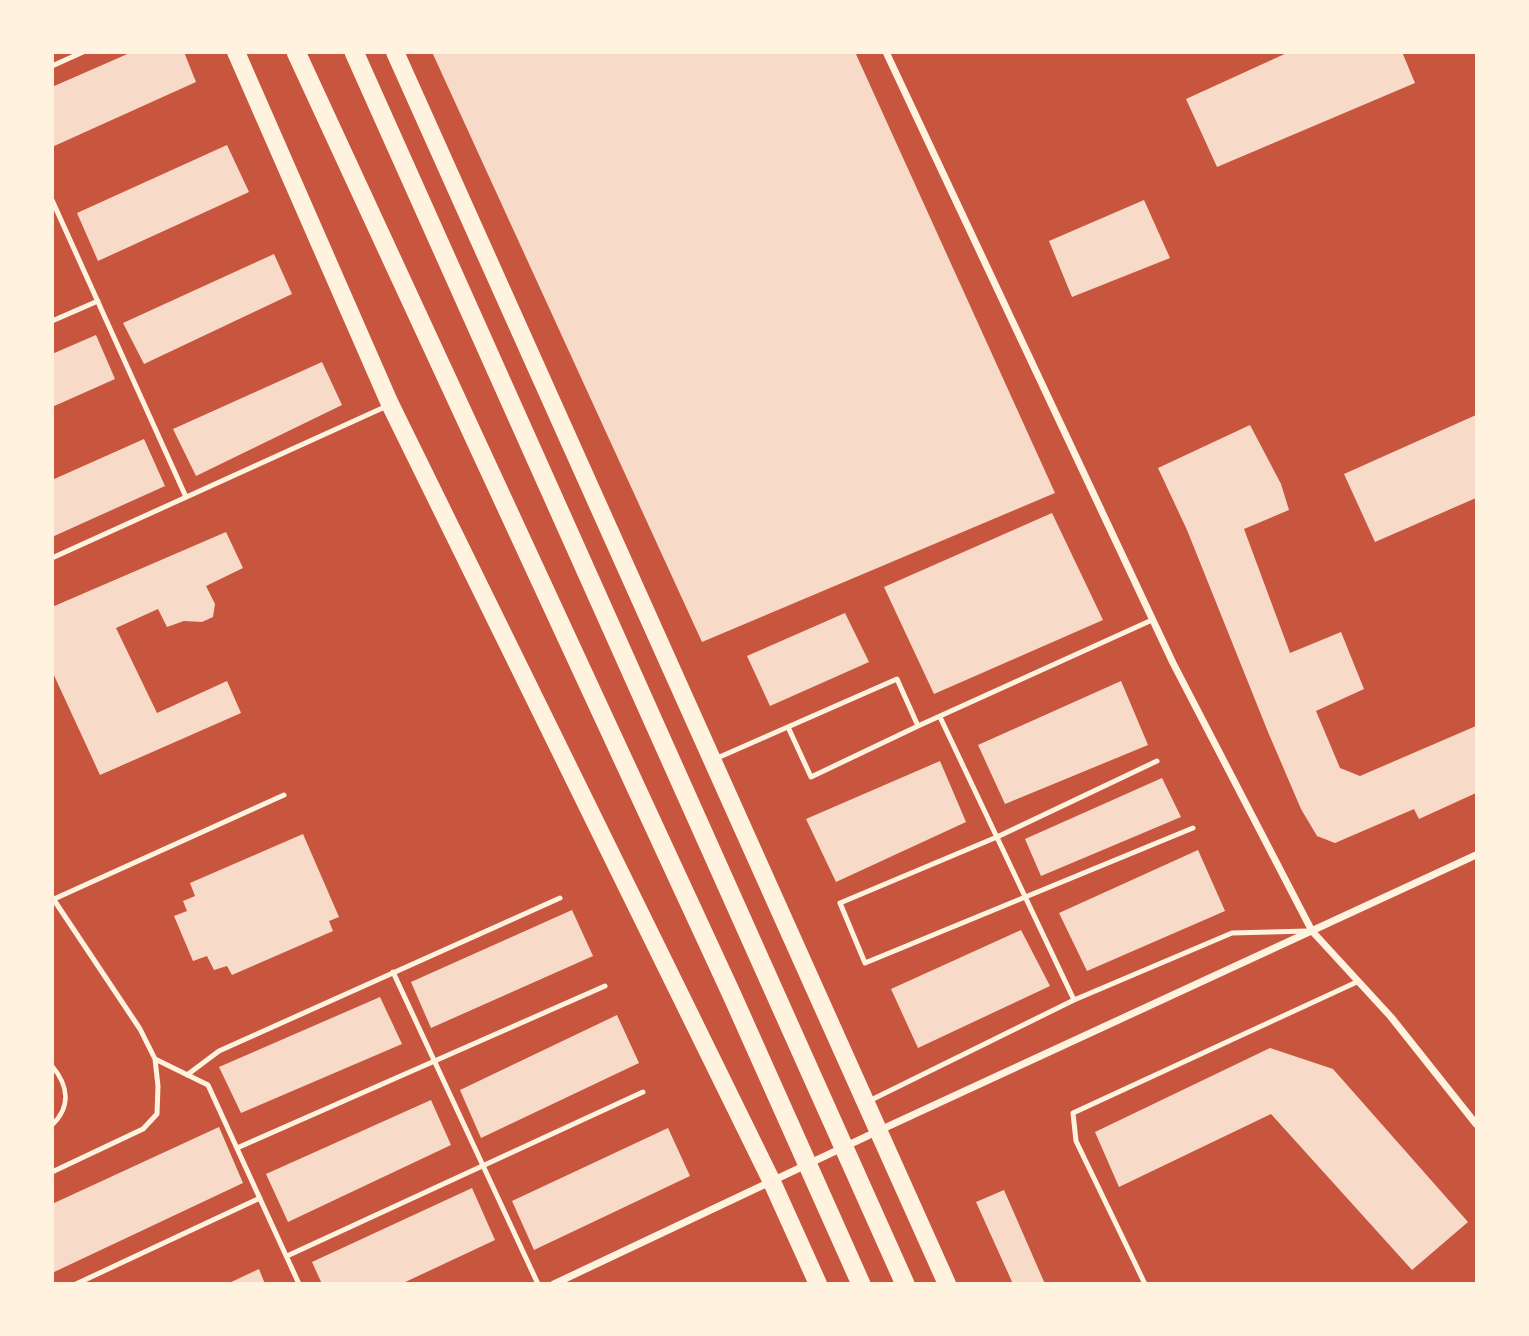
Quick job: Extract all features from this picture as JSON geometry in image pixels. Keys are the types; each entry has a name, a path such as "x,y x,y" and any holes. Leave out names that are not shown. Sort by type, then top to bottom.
{"highway":[{"path":"296,52 731,993 861,1283"},
{"path":"354,52 905,1283"}],"main road":[{"path":"236,52 390,404 772,1182 818,1283"},
{"path":"395,52 947,1283"}],"street":[{"path":"886,52 1152,620 1312,931 1359,981 1476,1124"},
{"path":"554,1283 878,1130 1476,855"}],"lane":[{"path":"52,65 83,52"},
{"path":"52,200 186,497"},
{"path":"52,321 98,301"},
{"path":"52,558 390,404"},
{"path":"788,727 811,777 1152,620"},
{"path":"712,760 897,679 918,726"},
{"path":"940,717 1074,1000"},
{"path":"1157,761 997,837 840,903 865,963 1193,828"},
{"path":"52,1172 143,1129 157,1114 158,1086 155,1059 140,1030 53,898 284,795"},
{"path":"187,1075 219,1051 560,898"},
{"path":"866,1102 1074,1000 1232,933 1312,931"},
{"path":"393,972 538,1283"},
{"path":"1145,1283 1076,1141 1073,1112 1359,981"},
{"path":"237,1148 605,986"},
{"path":"155,1059 208,1085 299,1283"},
{"path":"287,1256 643,1092"},
{"path":"76,1283 260,1198"}],"path":[{"path":"52,1066 64,1083 67,1100 61,1116 52,1125"}],"building":[{"path":"132,52 184,52 196,82 52,147 52,87"},
{"path":"432,52 855,52 1055,493 702,642"},
{"path":"1289,52 1402,52 1415,83 1217,167 1186,99"},
{"path":"227,145 249,192 98,261 77,213"},
{"path":"1144,200 1170,258 1072,297 1049,241"},
{"path":"274,254 292,294 144,364 123,323"},
{"path":"96,335 115,379 52,407 52,354"},
{"path":"322,362 342,405 196,476 173,429"},
{"path":"1476,415 1476,498 1375,542 1344,474"},
{"path":"1250,425 1281,484 1289,510 1244,529 1290,653 1341,632 1364,689 1316,711 1340,768 1360,776 1476,726 1476,793 1419,819 1414,809 1335,843 1317,836 1301,809 1187,530 1158,468"},
{"path":"144,439 165,486 52,537 52,480"},
{"path":"1052,513 1103,620 934,694 884,587"},
{"path":"226,532 243,568 206,586 215,604 213,617 202,622 184,621 167,627 158,609 116,628 157,713 227,681 241,713 100,775 52,671 52,607"},
{"path":"845,613 869,662 770,706 747,656"},
{"path":"1121,681 1148,745 1005,804 978,745"},
{"path":"940,761 966,822 836,882 806,819"},
{"path":"1162,778 1181,817 1041,876 1025,839"},
{"path":"303,834 339,917 329,921 333,931 232,975 227,966 214,970 207,956 193,961 174,916 187,911 183,901 195,896 190,883"},
{"path":"1198,850 1225,911 1087,971 1059,913"},
{"path":"572,910 593,956 431,1028 411,982"},
{"path":"1021,930 1050,986 918,1048 891,989"},
{"path":"380,997 402,1044 241,1113 219,1067"},
{"path":"617,1015 639,1063 481,1138 460,1090"},
{"path":"1270,1048 1333,1069 1468,1222 1412,1270 1271,1114 1119,1187 1095,1132"},
{"path":"431,1100 451,1145 288,1222 266,1174"},
{"path":"219,1127 243,1183 52,1273 52,1204"},
{"path":"668,1128 690,1176 534,1250 512,1201"},
{"path":"472,1188 495,1240 401,1284 322,1284 312,1262"},
{"path":"1004,1190 1045,1284 1013,1284 976,1202"},
{"path":"259,1269 265,1284 227,1284"}]}
